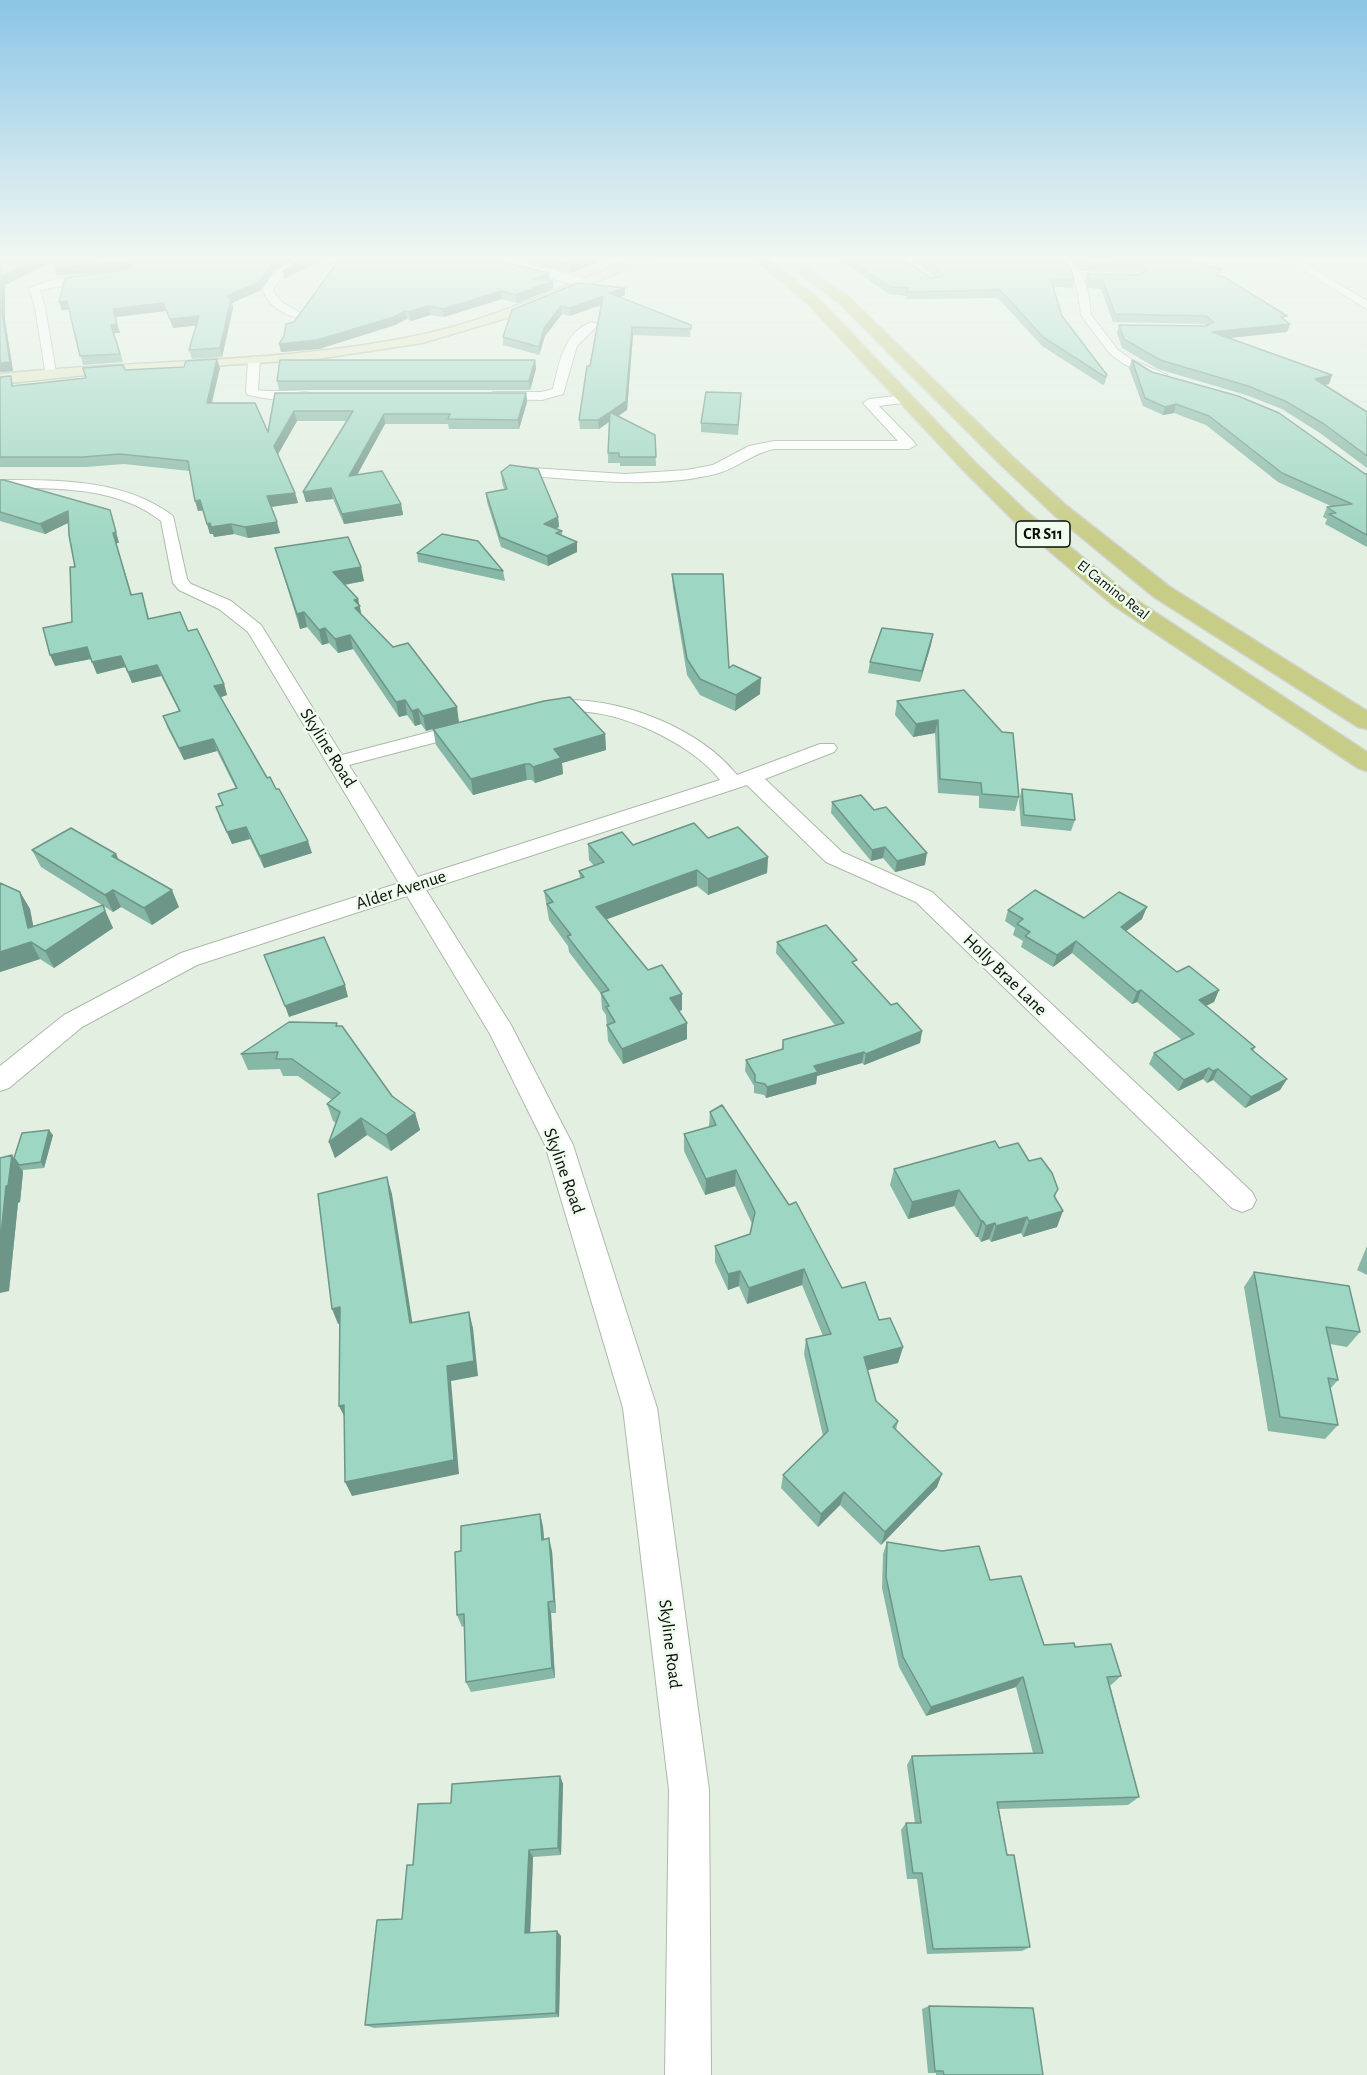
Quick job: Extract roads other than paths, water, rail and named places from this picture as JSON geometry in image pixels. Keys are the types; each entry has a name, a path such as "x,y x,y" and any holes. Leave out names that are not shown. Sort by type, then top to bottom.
{"main road":[{"path":"0,379 50,373 323,354"},
{"name":"El Camino Real","path":"863,354 1019,515 1121,600 1367,763"},
{"name":"El Camino Real","path":"898,354 1060,510 1162,592 1367,722"}],"street":[{"path":"47,354 50,373"},
{"path":"482,396 542,396 559,391 568,354"},
{"path":"1117,354 1128,362 1177,383"},
{"path":"254,360 252,392 269,396 328,396"},
{"path":"516,471 625,478 677,475 717,469 754,448 774,445 909,445 868,403 906,399"},
{"name":"Skyline Road","path":"0,484 43,484 100,490 131,498 162,513 168,519 179,580 185,587 225,604 255,629 502,1032 559,1145 640,1408 689,1790 688,2075"},
{"name":"Holly Brae Lane","path":"522,714 544,708 575,704 600,706 626,713 669,732 742,780 834,857 924,897 1242,1200"},
{"path":"338,762 488,722"},
{"name":"Alder Avenue","path":"0,1081 73,1021 189,959 742,780 827,748"}]}
